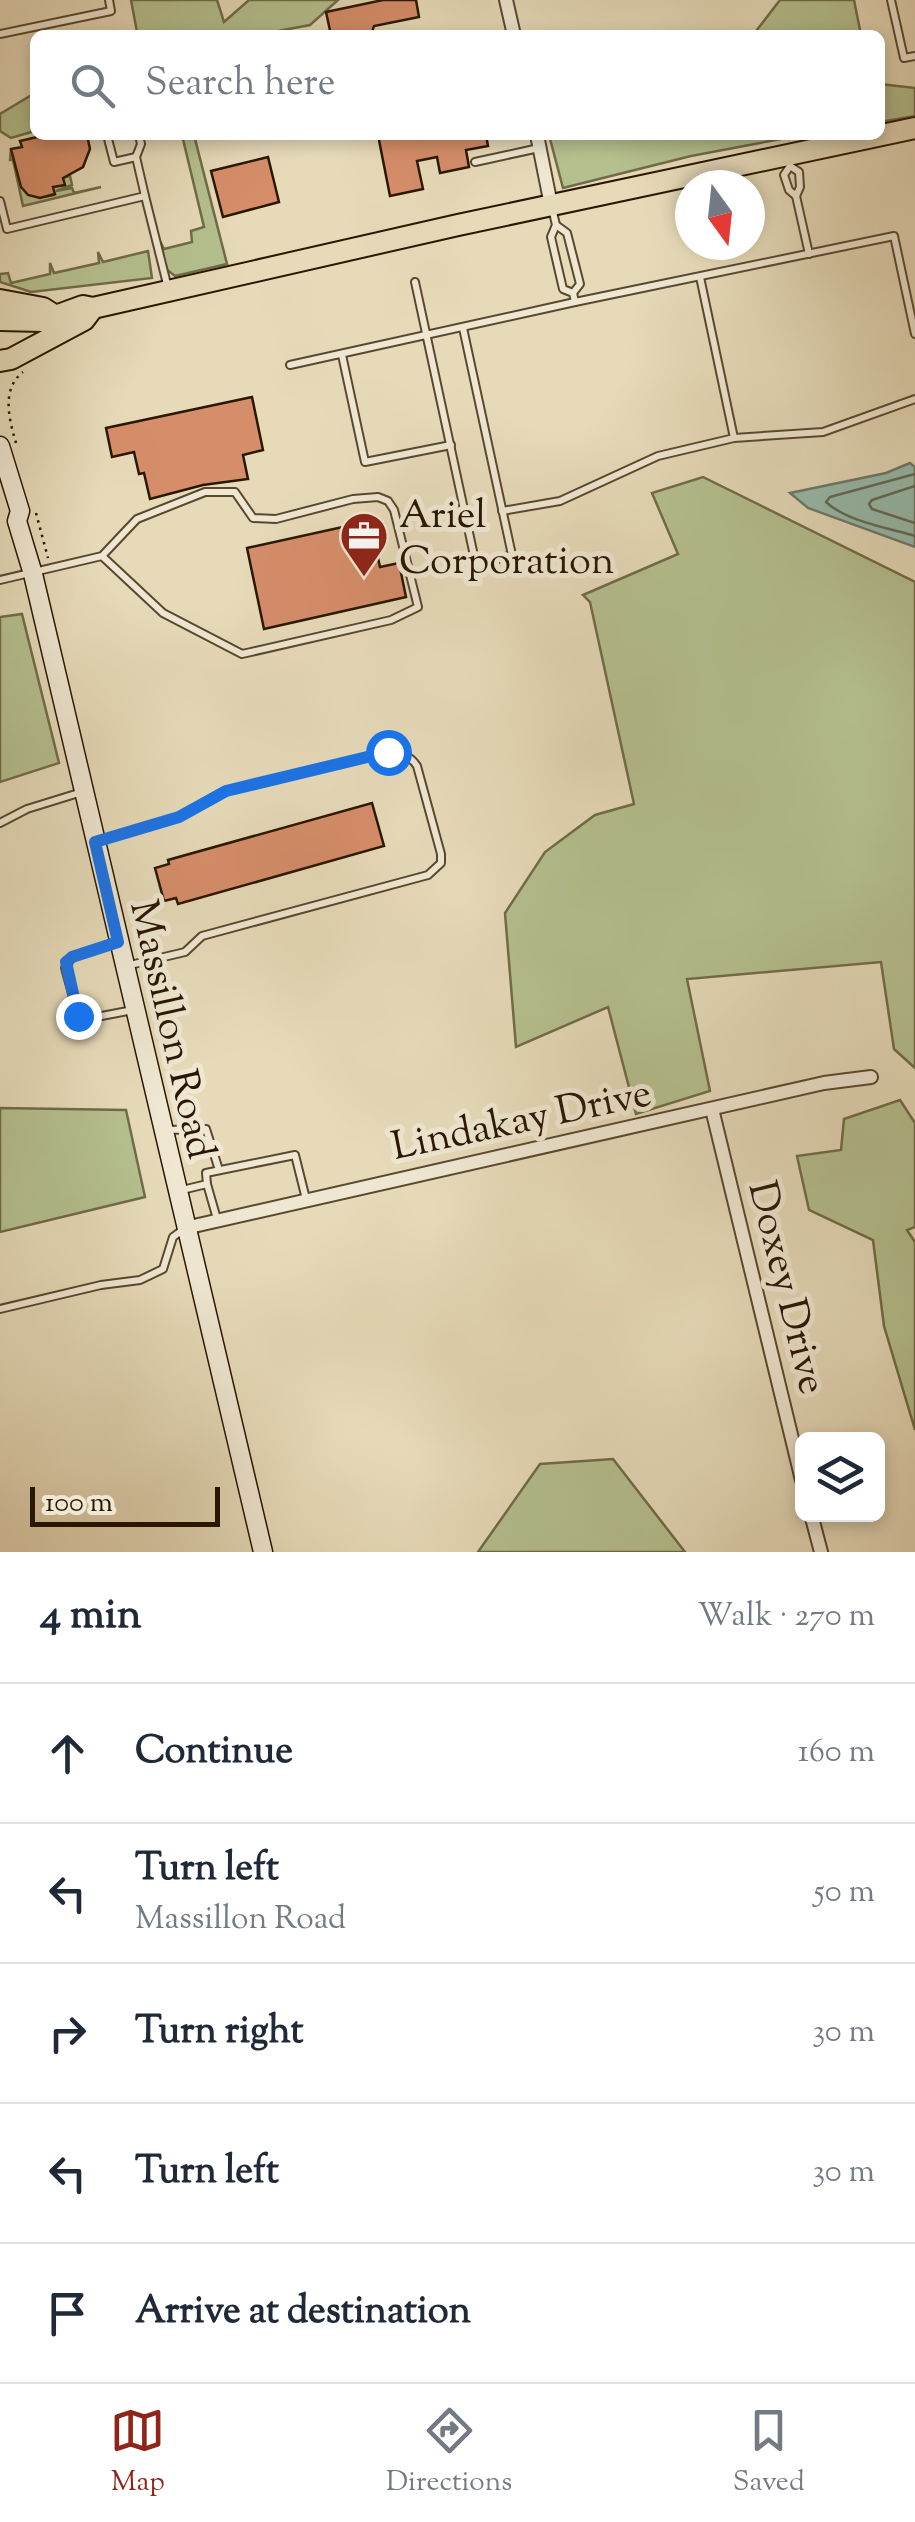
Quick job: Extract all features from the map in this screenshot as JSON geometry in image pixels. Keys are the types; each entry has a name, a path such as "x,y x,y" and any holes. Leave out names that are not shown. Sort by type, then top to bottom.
{"main road":[{"path":"885,136 915,128"},
{"path":"0,320 42,321 83,306 93,308 168,289 554,215 868,140"},
{"path":"0,300 43,308 54,315"},
{"path":"0,362 11,360 84,320 93,308"},
{"name":"Massillon Road","path":"0,446 20,512 17,521"},
{"name":"Massillon Road","path":"0,486 9,514 17,521 42,572 83,791 263,1552"}],"street":[{"path":"506,0 513,30"},
{"path":"538,142 554,215"},
{"name":"Lindakay Drive","path":"186,1228 824,1083 871,1077"},
{"name":"Doxey Drive","path":"712,1110 795,1451"},
{"path":"813,1522 820,1552"}],"lane":[{"path":"0,34 111,11 110,0"},
{"path":"891,0 904,58 915,56"},
{"path":"109,140 114,162 136,158"},
{"path":"140,140 136,158 168,289"},
{"path":"475,162 538,142"},
{"path":"789,160 784,175 789,190 796,196 809,254"},
{"path":"0,201 7,229 146,196"},
{"path":"554,215 551,237 563,289 574,297"},
{"path":"554,215 568,233 580,284 574,297"},
{"path":"290,365 463,328 574,297 700,278 894,236 915,334"},
{"path":"700,278 734,438"},
{"path":"415,282 476,565 512,556 463,328"},
{"path":"342,356 365,462 451,445"},
{"path":"502,512 560,501 658,456 734,438 823,432 915,398"},
{"path":"0,580 102,556 136,519 205,492 235,492 254,518 276,519 353,499 378,497 388,500 394,510 418,607 391,620 242,654 163,613 102,556"},
{"path":"95,842 179,817 226,791 388,752 412,758 418,766 441,854 441,864 428,874 202,936 186,952 124,967"},
{"path":"0,823 27,809 83,791"},
{"path":"118,942 72,957 65,968 78,1016 86,1019 134,1010"},
{"path":"162,1130 206,1129 219,1170"},
{"path":"217,1220 206,1173 296,1155 306,1199"},
{"path":"177,1191 207,1184"},
{"path":"0,1309 101,1285 140,1280 162,1269 174,1237 186,1228"}],"path":[{"path":"20,454 8,411 15,378 26,369"},
{"path":"35,512 42,572"}],"green space":[{"path":"131,0 217,0 224,22 249,0 338,0 310,25 284,30 137,30"},
{"path":"780,0 854,0 860,30 757,30"},
{"path":"885,85 915,88 915,116 885,121"},
{"path":"30,96 30,132 11,138 0,131 0,114"},
{"path":"183,140 195,140 227,264 175,276 166,269 159,239 164,249 192,242 191,231 204,227"},
{"path":"550,140 776,140 691,156 563,188"},
{"path":"11,149 18,179 26,192 33,195 54,195 53,187 64,185 63,178 70,176 72,185 56,191 72,188 74,193 101,187 23,206 10,160"},
{"path":"148,251 152,278 31,292 0,282 0,274 8,273 11,283 50,274 50,263 54,273 99,263 98,252 103,262"},
{"path":"703,477 915,582 915,1068 894,1049 881,962 687,979 710,1091 636,1114 608,1007 516,1047 505,913 545,852 595,815 634,804 590,602 583,595 678,554 652,493"},
{"path":"22,614 59,763 0,782 0,617"},
{"path":"900,1100 915,1123 915,1227 907,1230 915,1242 915,1430 884,1326 873,1240 809,1210 797,1156 841,1150 844,1119"},
{"path":"0,1108 126,1110 145,1197 0,1232"},
{"path":"613,1459 685,1552 478,1552 540,1464"}],"water":[{"path":"910,463 915,467 915,547 808,508 790,493 886,473"}],"building":[{"path":"383,0 416,0 419,17 374,26 373,30 330,30 326,12"},
{"path":"88,140 90,149 83,167 63,178 65,185 53,187 55,194 40,198 28,195 21,187 11,149 22,147 20,141"},
{"path":"379,140 487,140 488,146 466,150 469,167 440,173 437,157 417,161 423,189 390,196"},
{"path":"268,157 279,202 223,217 211,171"},
{"path":"252,397 263,450 243,455 248,479 203,485 150,499 134,452 112,457 106,428"},
{"name":"Ariel Corporation","path":"370,521 380,567 399,563 406,597 264,629 247,548"},
{"path":"372,803 384,846 178,904 176,898 164,901 155,868 169,864 168,860"}],"place":[{"name":"Ariel Corporation","path":"364,578"}],"route":[{"path":"78,1016 66,962 118,942 95,842 179,817 226,791 388,752"}]}
